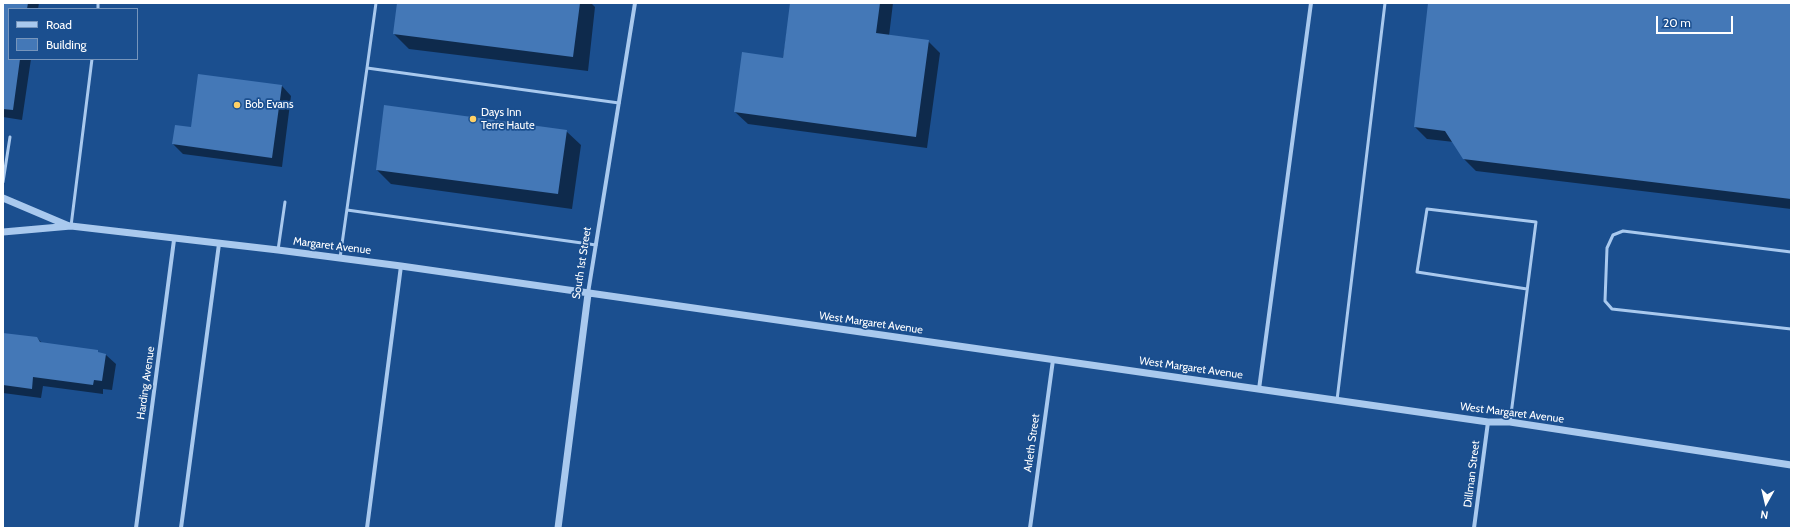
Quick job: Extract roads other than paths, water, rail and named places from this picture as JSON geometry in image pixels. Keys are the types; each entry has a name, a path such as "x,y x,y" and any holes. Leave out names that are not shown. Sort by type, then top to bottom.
{"street":[{"name":"South 1st Street","path":"558,528 588,294 635,3"},
{"path":"1258,389 1311,3"},
{"name":"Margaret Avenue","path":"3,198 72,226"},
{"name":"Margaret Avenue","path":"3,232 72,226 174,240 278,250 402,266 588,294"},
{"name":"Harding Avenue","path":"136,528 174,240"},
{"path":"181,528 219,244"},
{"path":"367,528 402,266"},
{"name":"West Margaret Avenue","path":"588,294 1488,422 1510,422 1791,465"},
{"name":"Arleth Street","path":"1030,528 1053,360"},
{"name":"Dillman Street","path":"1474,528 1488,422"}],"lane":[{"path":"340,258 376,3"},
{"path":"1337,400 1385,3"},
{"path":"72,226 92,60"},
{"path":"367,68 619,103"},
{"path":"3,182 10,137"},
{"path":"278,250 285,202"},
{"path":"1510,422 1536,222 1426,209 1417,272 1527,289"},
{"path":"347,210 596,245"},
{"path":"1791,252 1623,231 1613,234 1607,248 1605,301 1612,308 1791,329"}],"place":[{"name":"Bob Evans","path":"237,105"},
{"name":"Days Inn Terre Haute","path":"473,119"}]}
